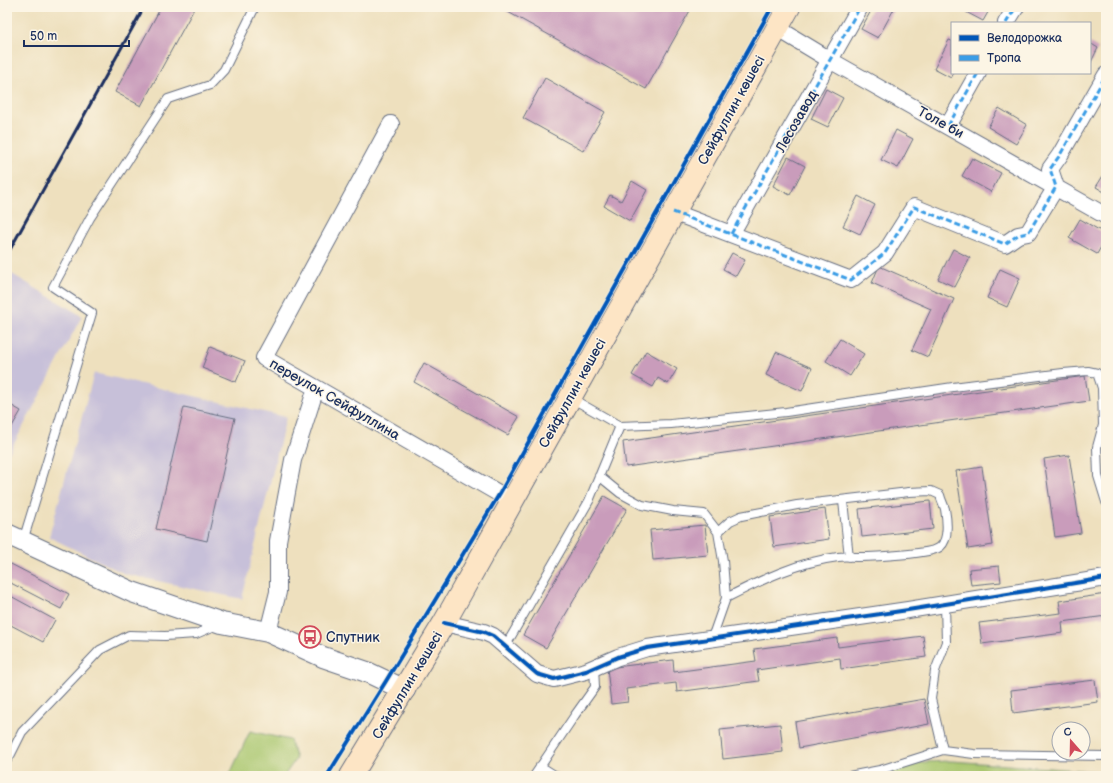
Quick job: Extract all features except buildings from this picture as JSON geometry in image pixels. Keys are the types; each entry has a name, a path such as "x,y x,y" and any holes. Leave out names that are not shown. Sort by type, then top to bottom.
{"main road":[{"name":"Сейфуллин көшесі","path":"351,776 444,624 789,7"}],"street":[{"name":"Лесозавод","path":"731,234 860,7"},
{"path":"1007,22 1016,7"},
{"name":"Толе би","path":"777,28 830,60 1106,216"},
{"path":"948,126 977,74"},
{"path":"673,212 851,280 885,253 914,207 1004,244 1018,235 1028,233 1056,187 1050,168 1060,155 1106,75"},
{"name":"переулок Сейфуллина","path":"391,124 264,358 512,500"},
{"path":"268,632 278,592 278,541 292,468 316,388"},
{"path":"15,538 132,592 222,623 268,632 323,657 367,672 405,690"},
{"path":"444,624 484,632 493,636 537,674 554,679 594,667 618,657 647,648 945,604 1106,578"}],"lane":[{"path":"15,538 92,314 53,287 90,218 168,99 210,85 224,70 255,7"},
{"path":"570,397 620,426 671,424 786,412 953,387 1088,371 1097,373 1102,388 1105,425 1097,447 1098,476 1106,502"},
{"path":"505,646 590,501 620,426"},
{"path":"599,476 620,493 642,505 673,511 704,514 718,532 723,561 726,598 712,638"},
{"path":"718,532 730,520 741,516 797,505 843,501 909,492 931,492 940,495 945,509 945,541 939,548 920,553 849,557 839,556 816,561 768,577 726,598"},
{"path":"843,501 849,557"},
{"path":"943,750 931,699 935,671 946,642 945,604"},
{"path":"7,760 12,754 22,732 100,650 128,636 196,634 222,623"},
{"path":"534,776 595,687 594,667"},
{"path":"849,776 880,770 943,750 974,754 1106,756"},
{"path":"540,766 556,776"}],"shaded area":[{"path":"7,271 82,316 7,457"},
{"path":"94,373 286,417 242,599 125,574 49,537"}],"green space":[{"path":"250,731 290,740 296,759 284,776 229,776"},
{"path":"951,761 1106,772 1106,776 868,776 923,762"}],"railway":[{"path":"7,255 144,7"}],"marked path":[{"path":"731,234 860,7"},
{"path":"1007,22 1016,7"},
{"path":"948,126 977,74"},
{"path":"673,212 851,280 885,253 914,207 1005,244 1018,235 1028,233 1056,187 1050,169 1060,155 1106,75"}],"cycle path":[{"path":"327,776 500,493 772,7"},
{"path":"444,623 484,632 493,636 537,674 554,679 586,671 618,657 647,648 908,610 1106,578"}],"place":[{"name":"Спутник","path":"310,637"}]}
